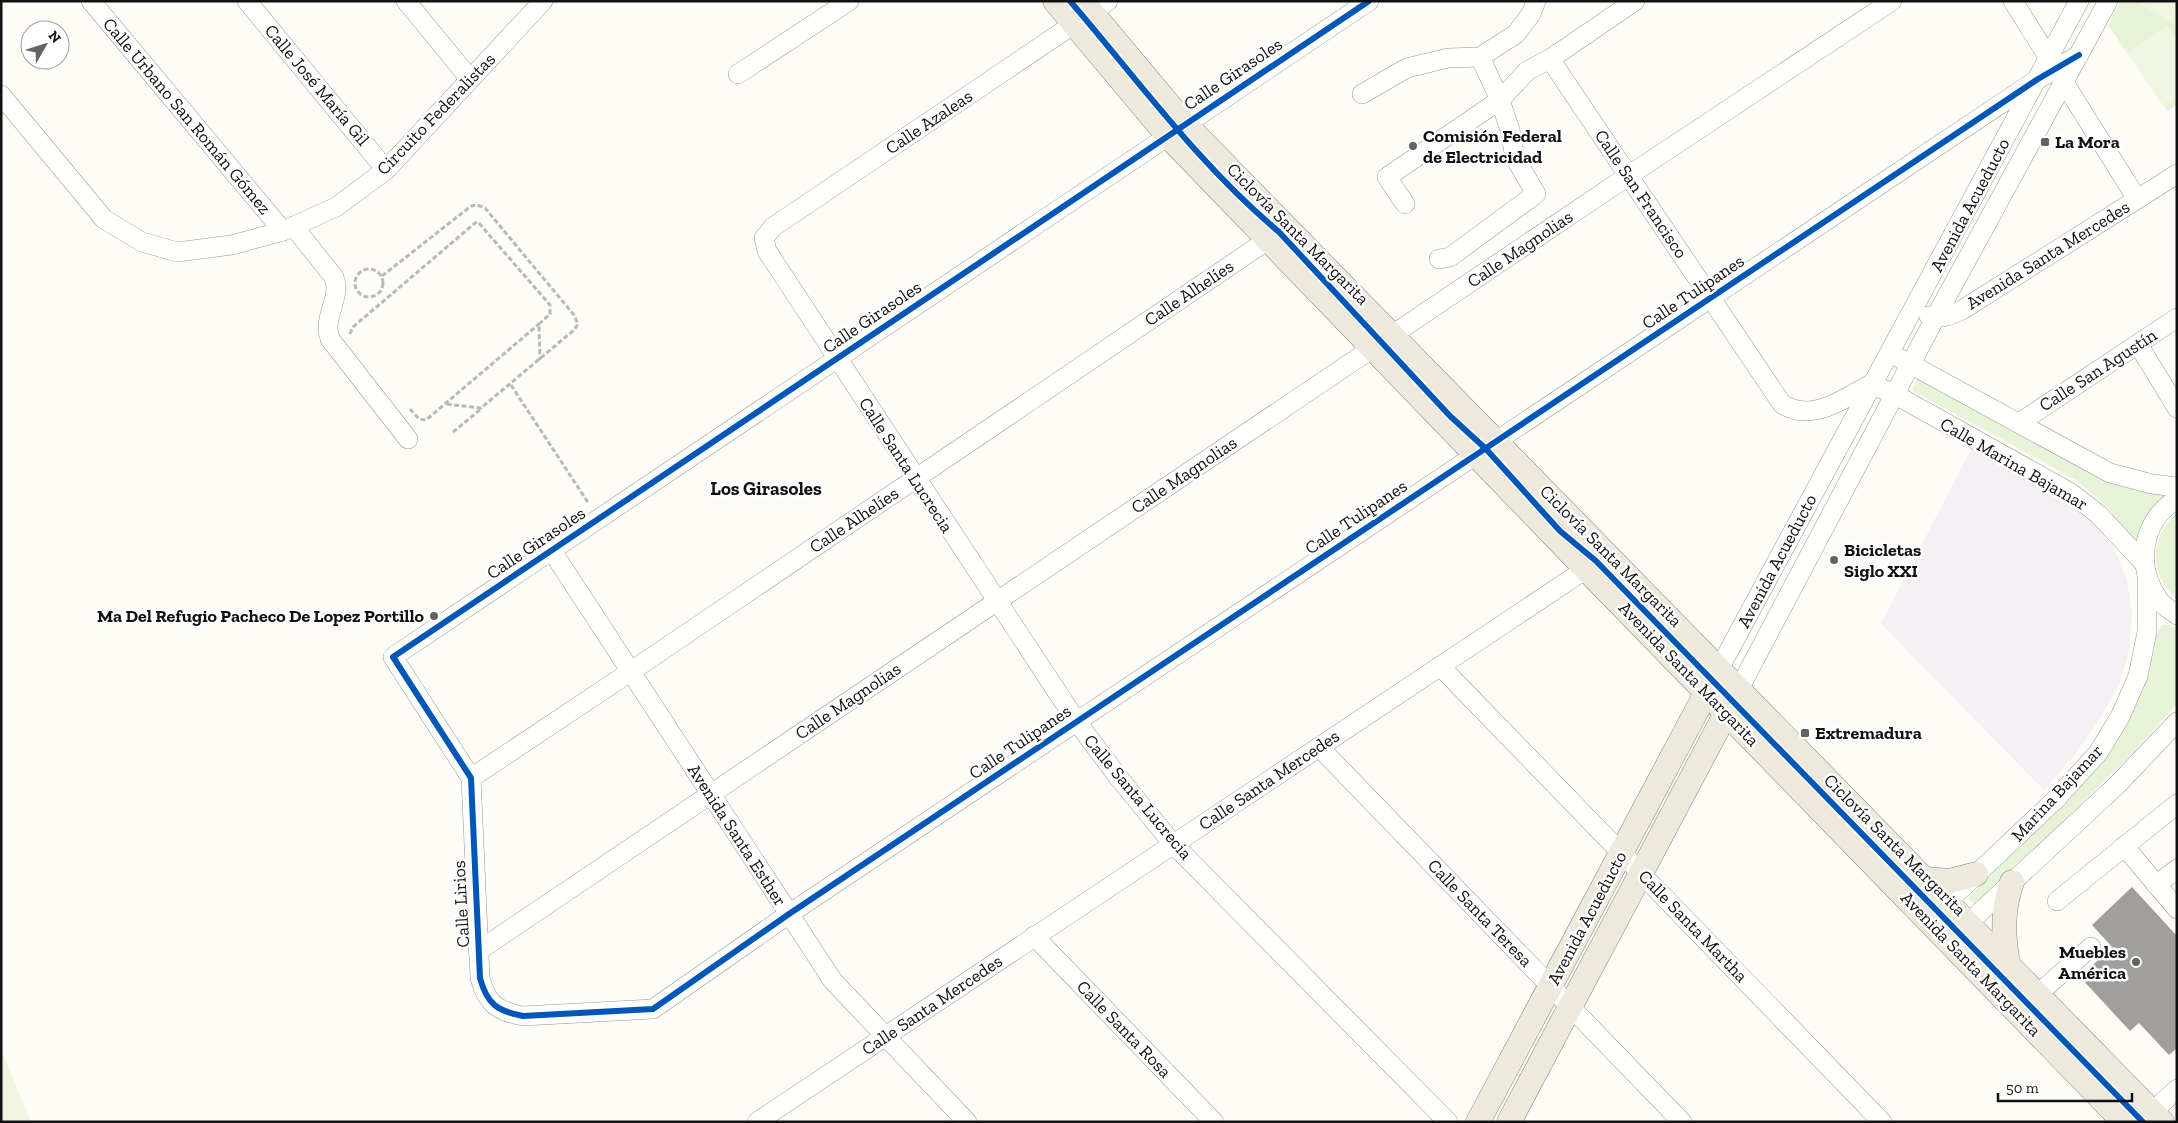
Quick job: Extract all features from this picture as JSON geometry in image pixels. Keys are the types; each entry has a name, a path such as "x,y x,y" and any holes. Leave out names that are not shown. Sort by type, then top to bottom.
{"main road":[{"name":"Avenida Santa Margarita","path":"1055,1 1089,10 1177,130 1486,449 1586,569 2124,1122"},
{"name":"Avenida Santa Margarita","path":"1486,449 1606,553 2157,1117"},
{"name":"Avenida Acueducto","path":"1478,1122 1719,669"},
{"name":"Avenida Acueducto","path":"1509,1122 1739,689"},
{"path":"1926,879 1949,882 1976,874"},
{"path":"2008,964 2004,945 2004,910 2012,882"}],"street":[{"name":"Calle Urbano San Román Gómez","path":"91,1 288,229 334,277 337,292 327,324 330,339 408,439"},
{"name":"Calle José María Gil","path":"247,1 386,170"},
{"path":"406,1 470,79"},
{"name":"Circuito Federalistas","path":"1,95 104,219 142,242 177,252 232,245 288,229 336,207 386,170 543,1"},
{"path":"738,74 849,1"},
{"name":"Calle Girasoles","path":"471,778 393,657 1369,1"},
{"path":"1362,94 1407,68 1448,58 1480,57 1516,34 1531,14 1536,1"},
{"path":"1405,204 1387,177 1500,100 1527,71 1550,59 1634,1"},
{"name":"Calle Magnolias","path":"478,951 1628,176 1892,1"},
{"path":"2013,1 2137,199"},
{"name":"Avenida Acueducto","path":"1739,689 1935,318 2056,70 2079,1"},
{"path":"2056,70 2078,55 2108,1"},
{"name":"Calle Azaleas","path":"767,251 764,238 773,227 1089,10"},
{"path":"1439,259 1450,257 1536,194 1515,158 1510,130 1500,100 1480,57"},
{"name":"Calle San Francisco","path":"1550,59 1782,404 1793,411 1806,413 1828,407 1871,384"},
{"name":"Avenida Acueducto","path":"1719,669 1871,384 1890,353 2038,79 2056,70"},
{"name":"Calle Tulipanes","path":"653,1009 790,914 2038,79"},
{"name":"Avenida Santa Mercedes","path":"1935,318 1948,316 1962,310 2177,174"},
{"name":"Calle Alhelíes","path":"471,778 1277,234"},
{"name":"Calle Santa Lucrecia","path":"767,251 996,601 1077,722 1119,778 1173,844 1448,1122"},
{"path":"1913,310 1935,318"},
{"name":"Calle San Agustín","path":"2019,423 2177,318"},
{"path":"2138,344 2177,408"},
{"name":"Calle Marina Bajamar","path":"1890,353 2110,473 2152,484 2177,486"},
{"name":"Calle Marina Bajamar","path":"1871,384 1894,394 2071,494 2098,514 2145,571 2160,601 2177,615"},
{"name":"Marina Bajamar","path":"1928,920 2055,800 2098,753 2120,717 2138,676 2147,632 2145,541 2153,521 2167,505 2177,499"},
{"name":"Avenida Santa Esther","path":"552,551 833,981 966,1122"},
{"name":"Calle Santa Mercedes","path":"757,1122 1586,569 1606,553"},
{"name":"Calle Santa Martha","path":"1440,666 1882,1122"},
{"name":"Marina Bajamar","path":"1949,941 2117,785 2177,722"},
{"name":"Calle Santa Teresa","path":"1319,746 1682,1122"},
{"name":"Calle Lirios","path":"471,778 480,978 482,988 492,1004 506,1013 523,1016 653,1009"},
{"path":"2057,901 2177,804"},
{"path":"2124,846 2177,909"},
{"path":"2156,885 2177,869"},
{"name":"Calle Santa Rosa","path":"1034,936 1214,1122"},
{"path":"2038,994 2091,947"},
{"path":"2157,1117 2177,1089"}],"path":[{"path":"382,276 471,206 477,205 485,208 574,315 578,324 511,386 453,432"},
{"path":"350,335 354,327 478,222 550,305 550,314 539,324 445,404 422,421 406,404"},
{"path":"368,269 376,270 382,276 383,285 378,293 370,297 361,294 356,287 356,278 361,271 368,269"},
{"path":"539,324 540,360"},
{"path":"511,386 599,518"},
{"path":"445,404 481,408"}],"shaded area":[{"path":"1973,445 1998,463 2061,496 2090,519 2114,548 2127,581 2132,614 2129,651 2119,686 2097,723 2073,757 2044,790 1881,624"}],"green space":[{"path":"2121,1 2177,1 2177,105 2167,111 2108,25"},
{"path":"2134,1 2177,1 2177,25"},
{"path":"2167,26 2177,39 2177,98 2164,106 2127,53"},
{"path":"1918,378 2104,477 2177,491 2140,549 2105,504 2076,480 1912,390"},
{"path":"2177,512 2177,599 2161,579 2156,556 2157,544 2162,533 2168,522"},
{"path":"2162,625 2170,625 2177,630 2177,704 2130,756 1976,906 1968,898 2107,755 2143,691 2156,636"},
{"path":"1,1049 31,1122 1,1122"}],"building":[{"name":"Muebles América","path":"2132,887 2177,936 2177,1048 2169,1055 2139,1023 2130,1031 2080,977 2112,947 2092,925"}],"cycle path":[{"name":"Ciclovía Santa Margarita","path":"1070,1 1170,121 1222,179 1279,232 1450,416 1486,449 1560,531 1596,561 2143,1122"},
{"path":"1369,1 393,657 471,778 480,978 486,994 494,1005 506,1012 523,1016 653,1009 789,914 2038,79 2079,55"}],"place":[{"name":"La Mora","path":"2045,142"},
{"name":"Comisión Federal de Electricidad","path":"1413,146"},
{"name":"Bicicletas Siglo XXI","path":"1834,560"},
{"name":"Ma Del Refugio Pacheco De Lopez Portillo","path":"434,616"},
{"name":"Extremadura","path":"1805,733"},
{"name":"Muebles América","path":"2136,962"}],"district":[{"name":"Los Girasoles","path":"766,488"}]}
